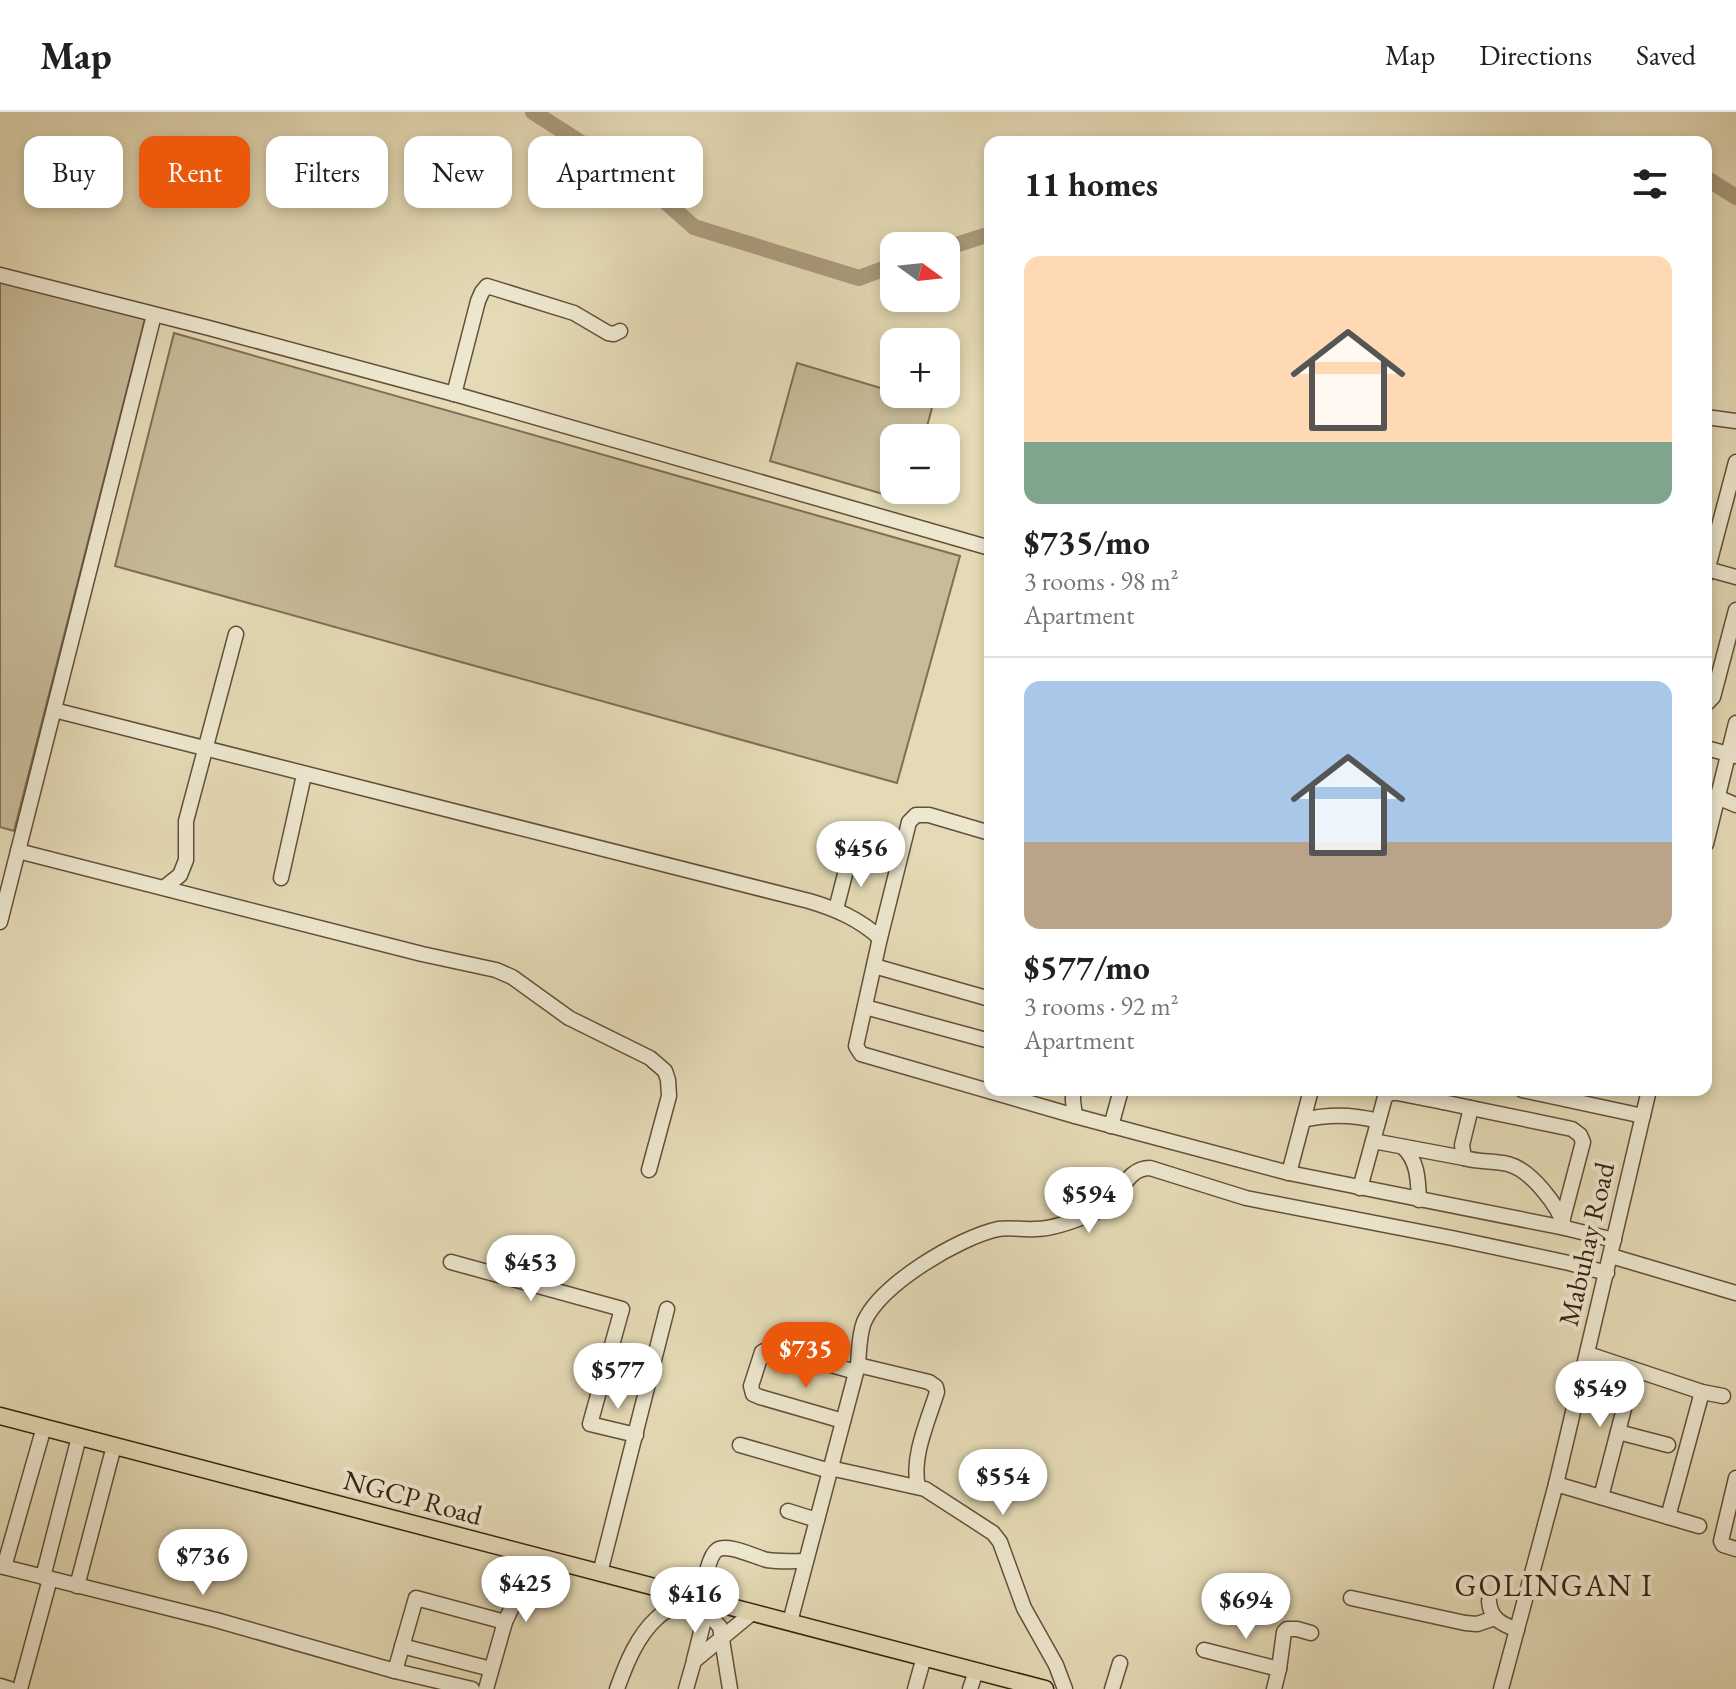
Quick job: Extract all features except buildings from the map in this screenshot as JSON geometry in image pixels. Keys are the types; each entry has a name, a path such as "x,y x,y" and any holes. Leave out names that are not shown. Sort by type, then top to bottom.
{"main road":[{"name":"NGCP Road","path":"0,1416 600,1573 700,1603 790,1622 1045,1689"}],"street":[{"path":"0,275 454,394 984,546"},
{"path":"454,394 478,301 487,286 574,313 608,333 620,331"},
{"path":"0,922 154,315"},
{"path":"1712,422 1736,421"},
{"path":"1712,534 1736,462"},
{"path":"1712,573 1736,577"},
{"path":"1712,698 1736,610"},
{"path":"165,887 180,875 186,860 186,821 236,634"},
{"path":"54,710 809,901 836,909 868,927 880,938"},
{"path":"1712,818 1732,755 1736,723"},
{"path":"1712,750 1732,755"},
{"path":"281,878 304,775"},
{"path":"1717,797 1736,805"},
{"path":"984,831 929,815 916,815 909,822 856,1046 861,1054 984,1090"},
{"path":"18,851 496,970 512,977 569,1018 650,1058 665,1071 669,1096 649,1170"},
{"path":"836,909 849,859"},
{"path":"874,966 984,997"},
{"path":"865,1007 984,1039"},
{"path":"1006,1096 1289,1173 1419,1200 1564,1223 1614,1240"},
{"path":"1073,1096 1075,1116"},
{"path":"1111,1126 1119,1096"},
{"path":"1289,1173 1309,1096"},
{"path":"1360,1188 1386,1096"},
{"path":"1443,1096 1471,1108 1572,1129 1580,1135 1583,1142 1564,1223"},
{"path":"1563,1096 1643,1116"},
{"name":"Mabuhay Road","path":"1501,1689 1556,1484 1648,1096"},
{"path":"1464,1158 1462,1145 1471,1108"},
{"path":"1303,1120 1325,1115 1366,1117 1378,1121"},
{"path":"1373,1141 1507,1164 1520,1169 1536,1183 1564,1223"},
{"path":"1403,1147 1409,1152 1417,1170 1419,1200"},
{"path":"790,1622 857,1368 861,1334 867,1317 880,1297 902,1279 977,1235 1005,1228 1043,1229 1088,1216 1109,1204 1134,1173 1145,1168 1157,1169 1246,1198 1467,1241 1607,1273"},
{"path":"1611,1256 1736,1293"},
{"path":"451,1262 622,1309 590,1424 636,1435"},
{"path":"600,1573 667,1309"},
{"path":"843,1421 753,1394 751,1386 762,1352 770,1348 929,1382 936,1387 915,1462 918,1487"},
{"path":"1588,1354 1702,1392 1723,1396"},
{"path":"1601,1497 1634,1370"},
{"path":"1668,1517 1702,1392"},
{"path":"44,1427 2,1566 229,1623 395,1671 409,1682 472,1689"},
{"path":"1618,1432 1668,1445"},
{"path":"20,1689 79,1437"},
{"path":"740,1445 830,1469 918,1487 937,1495 993,1533 1000,1542 1024,1608 1056,1665 1065,1689"},
{"path":"77,1586 114,1446"},
{"path":"1736,1478 1732,1510 1721,1542 1736,1549"},
{"path":"1556,1484 1699,1526"},
{"path":"788,1511 817,1520"},
{"path":"686,1689 694,1661 700,1603 715,1551 733,1549 773,1560 806,1561"},
{"path":"486,1689 505,1622 521,1588 523,1553"},
{"path":"395,1671 416,1598 505,1622"},
{"path":"1351,1598 1465,1623 1477,1624 1495,1618"},
{"path":"1489,1601 1489,1610 1495,1618 1517,1630"},
{"path":"617,1689 630,1657 655,1619 682,1603 700,1603 718,1624 730,1689"},
{"path":"694,1661 752,1613"},
{"path":"1274,1689 1284,1632 1297,1629 1311,1633"},
{"path":"402,1646 491,1669"},
{"path":"1204,1650 1279,1669"},
{"path":"915,1689 924,1657"},
{"path":"1112,1689 1120,1663"},
{"path":"970,1689 976,1671"},
{"path":"0,1686 10,1689"}],"shaded area":[{"path":"0,280 145,319 14,831 0,827"},
{"path":"174,333 960,556 897,783 115,566"},
{"path":"797,363 880,388 880,408 932,408 928,424 880,424 880,493 770,461"}],"waterway":[{"path":"533,112 644,183 694,227 859,278 880,270"},
{"path":"1712,182 1736,197"},
{"path":"960,244 984,236"}],"district":[{"name":"GOLINGAN I","path":"1554,1585"}]}
